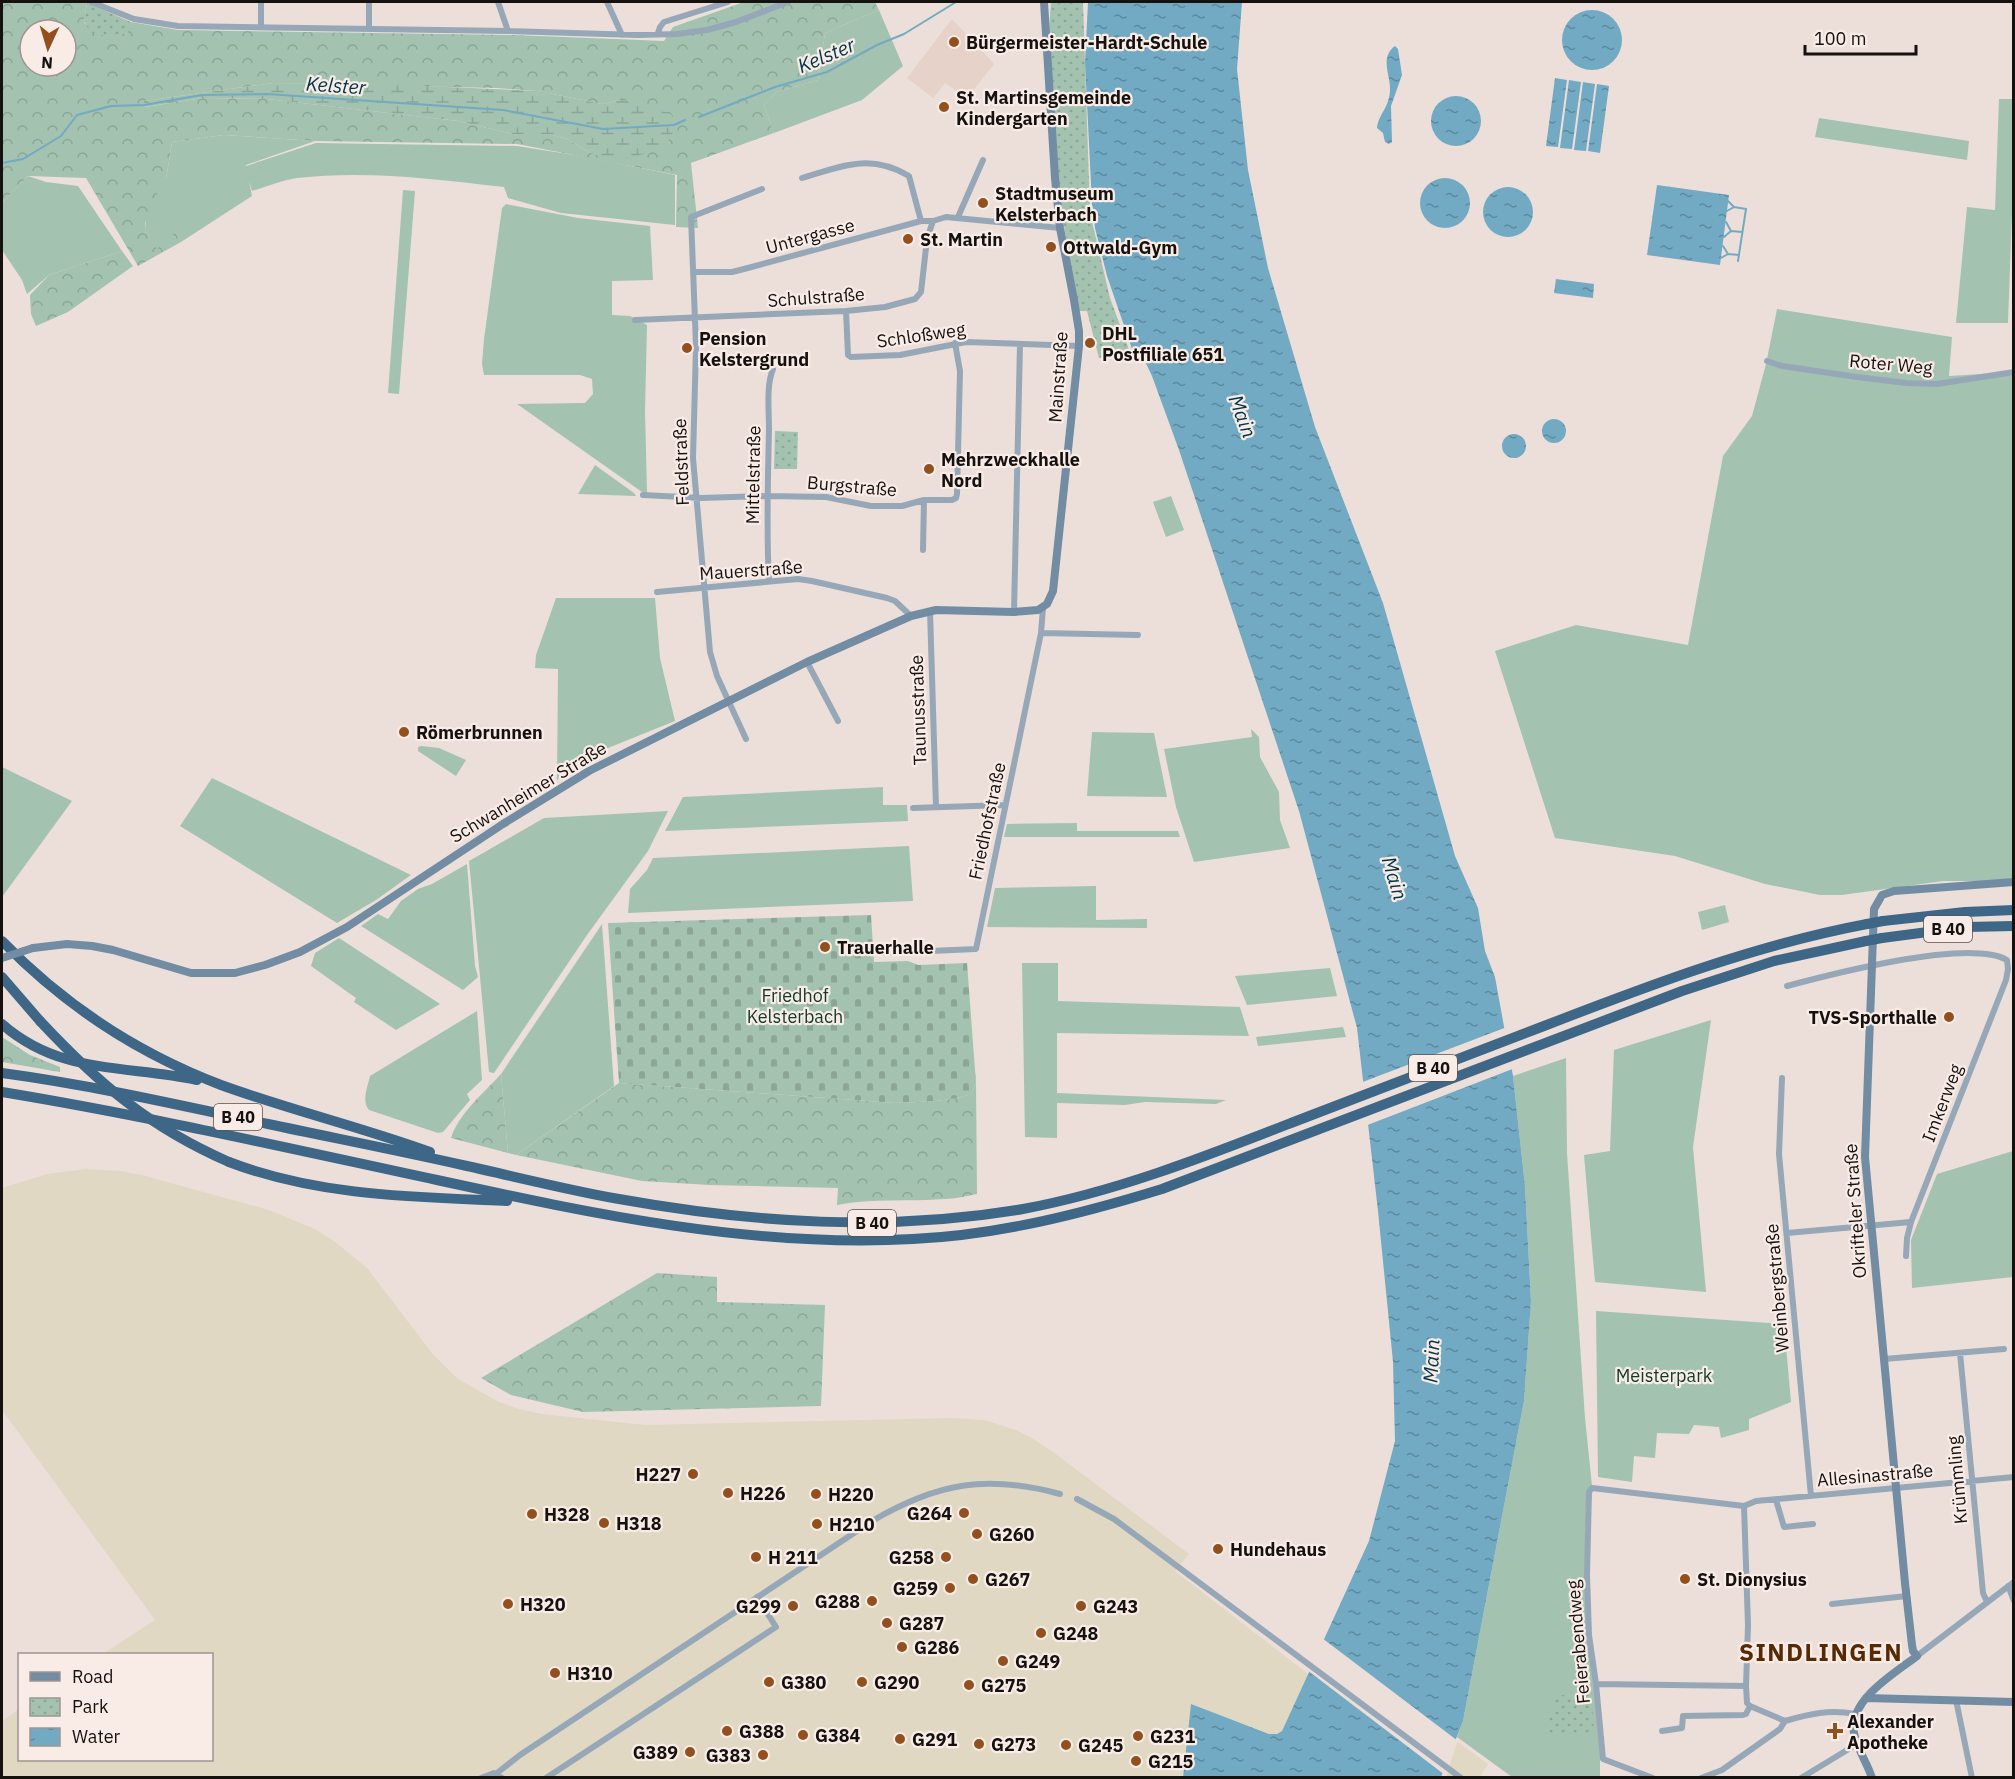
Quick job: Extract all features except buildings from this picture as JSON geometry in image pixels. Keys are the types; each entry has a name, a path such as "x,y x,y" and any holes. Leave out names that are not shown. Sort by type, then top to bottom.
{"highway":[{"name":"B 40","path":"2,1073 175,1103 614,1198 687,1210 814,1222 906,1222 973,1216 1051,1203 1131,1182 1602,1003 1738,955 1797,938 1883,921 1955,913 2013,910"},
{"name":"B 40","path":"2,1092 174,1123 538,1202 655,1224 779,1238 844,1241 915,1239 996,1231 1089,1211 1162,1189 1682,991 1774,961 1882,938 1966,927 2013,926"},
{"name":"B 40","path":"2,941 48,986 99,1024 158,1057 221,1084 473,1167"},
{"name":"B 40","path":"2,977 85,1068 133,1108 183,1140 229,1162 260,1174 357,1193 538,1202"},
{"path":"2,1024 32,1046 68,1060 92,1066 176,1075 221,1084"}],"street":[{"path":"91,2 134,19 166,25 622,35 693,32 750,18 788,2"},
{"path":"261,2 261,27"},
{"path":"369,2 369,28"},
{"path":"498,2 508,31"},
{"path":"607,2 622,35"},
{"path":"658,33 664,22 728,2"},
{"name":"Mainstraße","path":"1043,608 1053,591 1079,346 1079,331 1060,228 1052,143 1044,2"},
{"path":"958,217 983,160"},
{"path":"802,178 854,163 885,166 909,176 921,221"},
{"name":"Feldstraße","path":"746,740 717,676 710,652 693,459 696,346 691,217 762,189"},
{"name":"Untergasse","path":"693,272 732,272 921,221 933,221 946,217 1060,228"},
{"name":"Schulstraße","path":"635,320 846,311 885,307 915,299 919,296 927,238 933,221"},
{"name":"Schloßweg","path":"846,311 848,355 851,357 900,355 956,343 1079,346"},
{"name":"Burgstraße","path":"643,495 826,497 871,506 902,506 924,500 952,500 957,494 960,371 956,343"},
{"path":"1014,612 1020,344"},
{"name":"Roter Weg","path":"1767,361 1782,366 1906,383 1944,383 2013,372"},
{"name":"Mittelstraße","path":"769,581 770,383 773,369"},
{"path":"923,550 924,500"},
{"name":"Mauerstraße","path":"657,592 769,581 806,580 887,598 895,601 911,616"},
{"name":"Schwanheimer Straße","path":"2,958 33,948 67,944 102,948 190,973 234,973 266,965 300,952 347,927 503,824 589,771 807,662 911,616 930,611 1014,612 1043,608"},
{"name":"Friedhofstraße","path":"884,953 976,950 1041,633 1043,608"},
{"name":"Taunusstraße","path":"930,611 936,807"},
{"path":"1041,633 1138,635"},
{"path":"807,662 838,721"},
{"path":"913,808 1005,805"},
{"name":"Okrifteler Straße","path":"1917,1656 1912,1645 1865,1157 1874,909 1879,899 1886,893 1965,884 2013,882"},
{"name":"Imkerweg","path":"1873,964 1956,954 1989,954 2007,960 2006,980 1911,1222 1906,1238 1906,1256"},
{"path":"1787,986 1873,964"},
{"name":"Weinbergstraße","path":"1782,1078 1779,1154 1811,1496"},
{"path":"1787,1233 1911,1222"},
{"path":"1884,1359 2004,1349"},
{"name":"Krümmling","path":"1960,1353 1983,1593 1987,1602"},
{"name":"Allesinastraße","path":"1594,1488 1744,1506 1756,1501 2013,1477"},
{"path":"481,1778 489,1773 500,1775 520,1755 872,1521 904,1503 931,1492 992,1483 1032,1486 1060,1494"},
{"name":"Feierabendweg","path":"1594,1488 1589,1492 1587,1575 1589,1635 1603,1759 1653,1778"},
{"path":"1077,1500 1114,1519 1461,1778"},
{"path":"1776,1500 1784,1527 1813,1524"},
{"path":"1744,1506 1748,1625 1747,1702 1750,1706 1785,1721 1811,1713 1830,1711 1855,1714"},
{"path":"1872,1778 1857,1744 1854,1729 1855,1714 1866,1698 2011,1584 2013,1600"},
{"path":"1832,1604 1907,1596"},
{"path":"546,1778 776,1627 757,1597"},
{"path":"1596,1684 1746,1686"},
{"path":"1866,1698 2013,1702"},
{"path":"1956,1700 1972,1778"},
{"path":"1662,1731 1682,1728 1683,1716 1743,1715 1750,1706"},
{"path":"1701,1778 1722,1770 1780,1729 1785,1721"},
{"path":"1801,1778 1857,1744"}],"shaded area":[{"name":"Bürgermeister-Hardt-Schule","path":"952,19 994,64 967,98 945,83 933,98 907,78"},
{"path":"86,1169 142,1175 269,1210 315,1229 334,1241 367,1268 432,1353 458,1379 499,1402 519,1409 542,1414 645,1425 952,1418 984,1420 1016,1430 1053,1452 1189,1554 1175,1571 1308,1674 1282,1731 1277,1734 1269,1734 1191,1704 1182,1778 2,1778 2,1721 18,1710 18,1761 213,1761 213,1653 105,1653 155,1620 2,1410 2,1188 47,1174"},
{"path":"1457,1741 1488,1764 1481,1775 1484,1777 1446,1778"}],"green space":[{"path":"2,2 87,3 84,23 101,35 127,33 131,22 178,30 514,35 664,41 673,27 744,2 875,2 879,10 825,33 818,80 776,92 764,105 774,133 691,163 698,228 676,227 677,175 517,144 315,141 224,135 172,142 166,179 149,179 161,202 156,218 145,222 145,230 157,249 175,233 181,242 138,266 86,178 28,176 2,203","holes":["273,83 538,91 602,104 621,100 590,153 567,139 549,134 513,134 458,121 267,99 203,98 145,107 142,105 144,101"]},
{"path":"1051,2 1083,2 1090,213 1110,298 1131,355 1115,354 1099,358 1087,311 1078,311 1056,176 1048,44"},
{"path":"87,3 131,22 129,31 111,35 93,33 84,22"},
{"path":"879,10 903,66 862,100 774,133 764,105 776,92 818,80 825,33"},
{"path":"273,83 403,85 538,91 602,104 621,100 647,104 672,115 673,132 664,149 631,157 608,159 590,153 567,139 549,134 513,134 458,121 267,99 203,98 144,107 142,105 144,101"},
{"path":"1999,99 2014,99 2014,212 2012,212 2008,323 1956,323 1967,207 1995,210"},
{"path":"1819,118 1969,141 1967,160 1815,137"},
{"path":"224,135 315,141 246,166 316,143 517,146 587,157 675,175 675,225 561,213 508,198 504,187 400,176 323,176 291,179 252,191 249,181 252,196 181,242 175,234 157,250 145,230 149,179 166,179 172,142"},
{"path":"28,176 46,182 78,186 122,251 49,275 27,294 22,280 2,250 2,203"},
{"path":"403,190 415,191 399,394 388,393"},
{"path":"506,204 578,218 650,226 653,280 612,281 612,315 630,316 647,325 645,411 647,493 642,492 517,404 585,403 593,394 592,379 580,375 484,375 482,364 484,339 502,208"},
{"path":"122,251 133,266 68,312 36,326 31,314 30,295 49,275"},
{"path":"1777,309 1952,337 1949,376 2013,372 2013,881 1943,881 1842,895 1820,895 1765,884 1675,856 1555,838 1495,651 1576,625 1688,645 1723,456 1752,416 1766,364"},
{"path":"775,431 798,432 797,469 774,469"},
{"path":"595,465 634,493 636,496 578,494"},
{"path":"1171,496 1184,530 1166,537 1153,502"},
{"path":"556,598 655,598 660,658 675,721 603,750 557,780 558,669 535,668 536,655"},
{"path":"1251,729 1259,737 1260,757 1279,792 1280,820 1290,848 1194,862 1176,807 1164,749 1252,737"},
{"path":"1092,732 1154,733 1167,797 1087,796"},
{"path":"418,747 439,748 466,760 456,776 418,751"},
{"path":"2,767 72,801 2,897"},
{"path":"212,778 411,875 376,900 337,923 180,826"},
{"path":"883,787 883,805 907,805 908,821 665,831 683,797"},
{"path":"668,811 648,851 587,935 494,1073 489,1072 469,861 544,818"},
{"path":"1077,823 1077,831 1178,831 1180,837 1004,837 1007,824"},
{"path":"909,846 913,901 628,913 630,889 647,870 653,858"},
{"path":"467,864 475,966 478,977 463,990 361,926 378,914 388,919 401,901 418,889 432,884"},
{"path":"1096,886 1096,920 1147,919 1147,928 987,927 995,888"},
{"path":"1725,905 1729,922 1702,930 1698,912"},
{"name":"Friedhof Kelsterbach","path":"871,915 874,962 908,961 918,965 967,963 976,1083 972,1092 947,1100 895,1103 619,1083 608,923"},
{"path":"602,924 614,1086 516,1155 508,1153 501,1074"},
{"path":"339,938 440,1004 396,1030 354,1002 356,998 311,966 315,953"},
{"path":"1022,963 1058,963 1058,1001 1240,1007 1249,1036 1057,1033 1057,1093 1226,1100 1216,1104 1057,1103 1057,1138 1025,1137"},
{"path":"1330,968 1337,996 1247,1005 1235,976"},
{"path":"477,1011 482,1080 467,1094 470,1100 443,1132 438,1133 369,1110 365,1098 370,1076"},
{"path":"1711,1020 1693,1147 1706,1292 1595,1282 1584,1155 1610,1151 1614,1050"},
{"path":"1343,1027 1346,1037 1258,1046 1256,1037"},
{"path":"2,1037 30,1055 60,1067 60,1072 2,1062"},
{"path":"1566,1058 1567,1153 1585,1418 1592,1486 1585,1530 1594,1687 1600,1738 1600,1777 1512,1777 1457,1737 1463,1721 1524,1401 1531,1300 1525,1186 1513,1076"},
{"path":"501,1074 508,1153 451,1138 466,1112"},
{"path":"619,1083 895,1103 958,1098 972,1092 976,1083 977,1194 949,1199 837,1205 838,1188 642,1181 516,1155"},
{"path":"2013,1151 2013,1277 1912,1288 1911,1240 1937,1174"},
{"path":"657,1273 717,1277 717,1302 825,1305 821,1406 583,1412 511,1395 481,1378"},
{"name":"Meisterpark","path":"1596,1311 1784,1324 1791,1402 1749,1419 1749,1430 1721,1438 1719,1427 1694,1425 1689,1434 1657,1433 1655,1458 1634,1456 1632,1482 1598,1477"},
{"path":"1591,1690 1594,1733 1544,1733 1557,1696"}],"water":[{"name":"Main","path":"1088,2 1242,2 1237,69 1248,170 1268,268 1315,427 1383,603 1455,856 1478,908 1485,951 1495,977 1513,1076 1525,1186 1531,1301 1524,1401 1463,1721 1441,1777 1183,1777 1191,1704 1269,1734 1282,1731 1369,1541 1395,1441 1393,1362 1357,1028 1299,811 1179,450 1152,376 1143,357 1136,356 1132,349 1107,276 1095,228 1085,63"},
{"path":"1586,10 1598,10 1609,15 1617,23 1622,40 1620,52 1609,65 1598,70 1586,70 1575,65 1567,57 1562,46 1562,34 1567,23 1575,15"},
{"path":"1395,46 1398,49 1402,75 1391,106 1392,142 1389,144 1385,142 1383,133 1377,128 1389,97 1387,61 1390,51"},
{"path":"1555,78 1567,80 1558,147 1546,146"},
{"path":"1569,80 1581,82 1572,149 1560,148"},
{"path":"1583,82 1595,84 1586,151 1574,150"},
{"path":"1597,84 1609,86 1600,153 1588,151"},
{"path":"1451,96 1461,96 1474,103 1481,116 1481,126 1474,139 1461,146 1451,146 1442,142 1435,135 1431,126 1431,116 1435,107 1442,100"},
{"path":"1440,178 1450,178 1463,185 1470,198 1470,208 1463,221 1450,228 1440,228 1431,224 1424,217 1420,208 1420,198 1424,189 1431,182"},
{"path":"1657,185 1729,195 1720,265 1647,255"},
{"path":"1503,187 1513,187 1526,194 1533,207 1533,217 1526,230 1513,237 1503,237 1494,233 1487,226 1483,217 1483,207 1487,198 1494,191"},
{"path":"1556,279 1594,284 1593,298 1554,293"},
{"path":"1554,419 1563,422 1566,431 1563,440 1554,443 1545,440 1542,431 1545,422"},
{"path":"1514,434 1523,437 1526,446 1523,455 1514,458 1505,455 1502,446 1505,437"}],"pier":[{"path":"1507,1027 1515,1068 1365,1126 1360,1083"},
{"path":"1322,1638 1458,1741 1445,1775 1307,1670"}],"waterway":[{"name":"Kelster","path":"699,117 775,87 827,72 877,45 904,34 956,2"},
{"name":"Kelster","path":"2,163 23,159 61,136 77,115 111,106 144,105 202,95 267,94 503,110 603,129 674,125 685,120"},
{"path":"1728,201 1734,207"},
{"path":"1727,211 1734,207 1746,209 1738,261"},
{"path":"1726,222 1731,231"},
{"path":"1724,237 1731,231 1742,232"},
{"path":"1723,246 1728,254"},
{"path":"1721,258 1728,254 1739,255"}],"place":[{"name":"Bürgermeister-Hardt-Schule","path":"954,42"},
{"name":"St. Martinsgemeinde Kindergarten","path":"944,107"},
{"name":"Stadtmuseum Kelsterbach","path":"983,203"},
{"name":"St. Martin","path":"908,239"},
{"name":"Ottwald-Gym","path":"1051,247"},
{"name":"DHL Postfiliale 651","path":"1090,343"},
{"name":"Pension Kelstergrund","path":"687,348"},
{"name":"Mehrzweckhalle Nord","path":"929,469"},
{"name":"Römerbrunnen","path":"404,732"},
{"name":"Trauerhalle","path":"825,947"},
{"name":"TVS-Sporthalle","path":"1949,1017"},
{"name":"H227","path":"693,1474"},
{"name":"H226","path":"728,1493"},
{"name":"H220","path":"816,1494"},
{"name":"G264","path":"964,1513"},
{"name":"H328","path":"532,1514"},
{"name":"H318","path":"604,1523"},
{"name":"H210","path":"817,1524"},
{"name":"G260","path":"977,1534"},
{"name":"Hundehaus","path":"1218,1549"},
{"name":"H 211","path":"756,1557"},
{"name":"G258","path":"946,1557"},
{"name":"G267","path":"973,1579"},
{"name":"St. Dionysius","path":"1685,1579"},
{"name":"G259","path":"950,1588"},
{"name":"G288","path":"872,1601"},
{"name":"H320","path":"508,1604"},
{"name":"G299","path":"793,1606"},
{"name":"G243","path":"1081,1606"},
{"name":"G287","path":"887,1623"},
{"name":"G248","path":"1041,1633"},
{"name":"G286","path":"902,1647"},
{"name":"G249","path":"1003,1661"},
{"name":"H310","path":"555,1673"},
{"name":"G380","path":"769,1682"},
{"name":"G290","path":"862,1682"},
{"name":"G275","path":"969,1685"},
{"name":"G388","path":"727,1731"},
{"name":"Alexander Apotheke","path":"1835,1731"},
{"name":"G384","path":"803,1735"},
{"name":"G231","path":"1138,1736"},
{"name":"G291","path":"900,1739"},
{"name":"G273","path":"979,1744"},
{"name":"G245","path":"1066,1745"},
{"name":"G389","path":"690,1752"},
{"name":"G383","path":"763,1755"},
{"name":"G215","path":"1136,1761"}],"district":[{"name":"SINDLINGEN","path":"1821,1652"}]}
